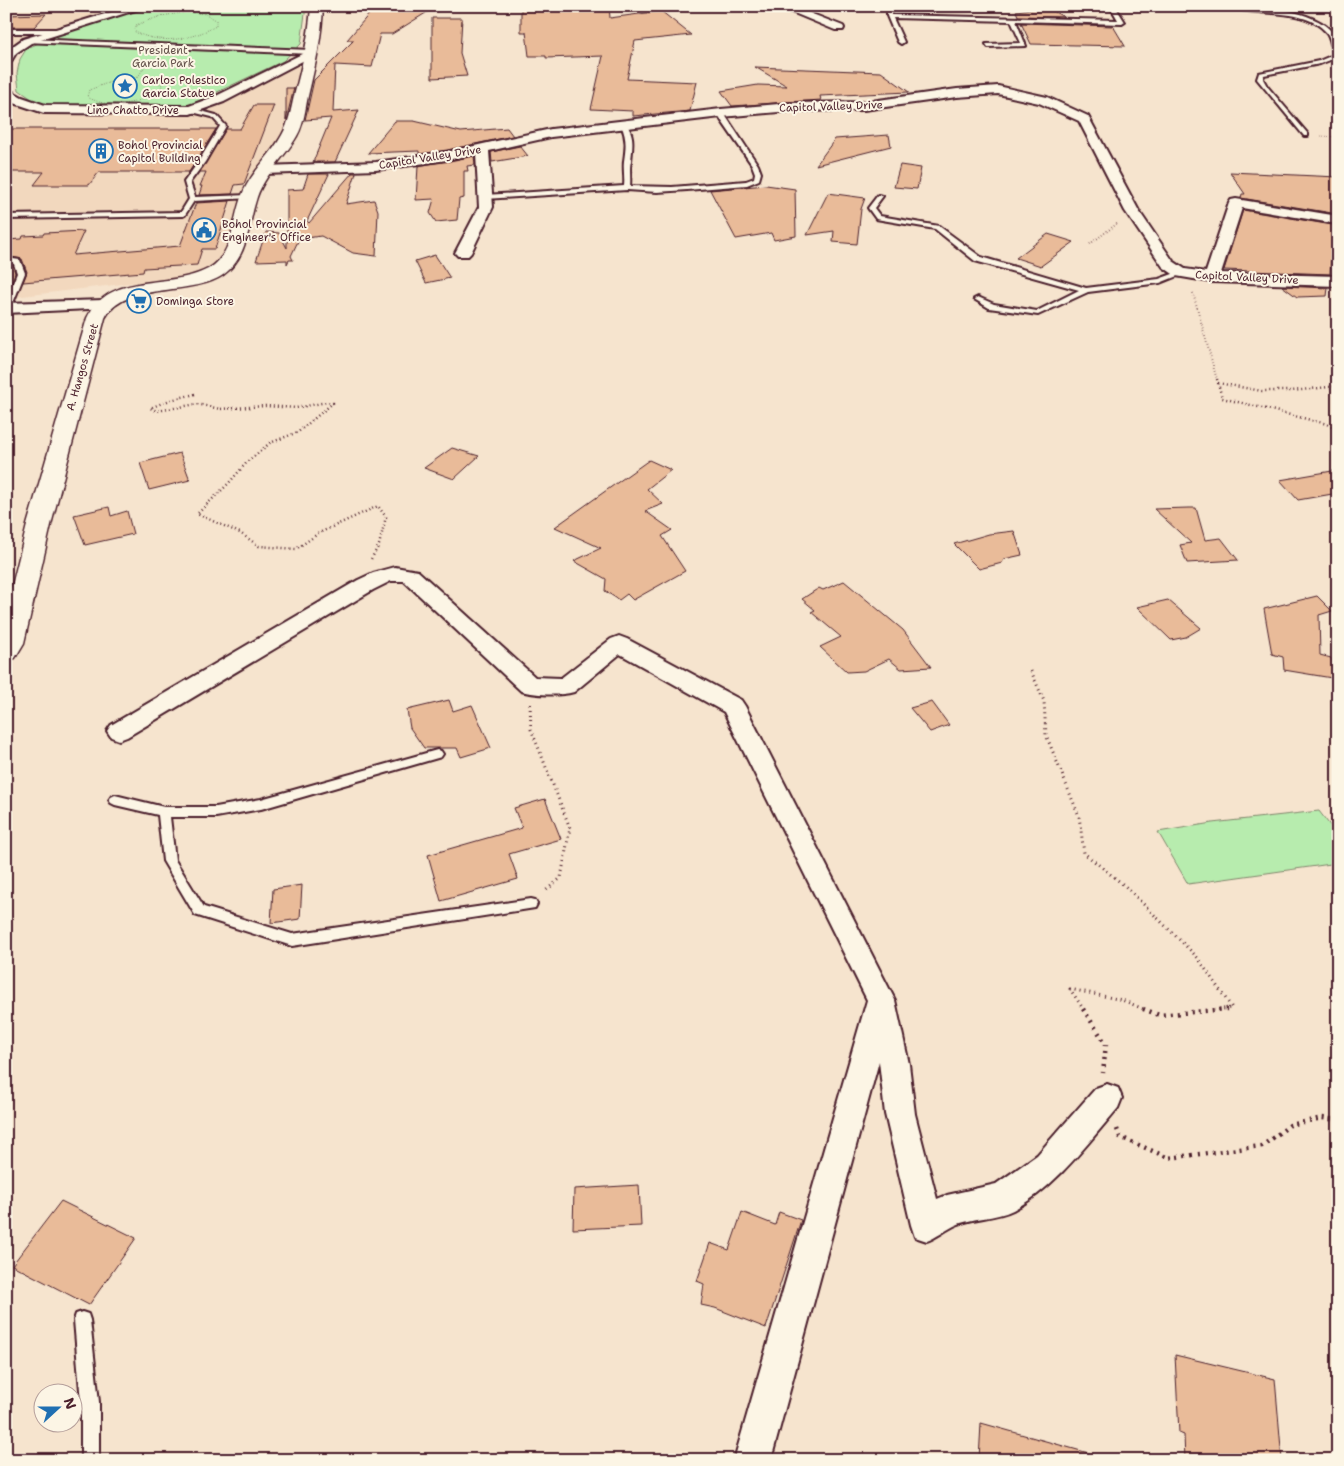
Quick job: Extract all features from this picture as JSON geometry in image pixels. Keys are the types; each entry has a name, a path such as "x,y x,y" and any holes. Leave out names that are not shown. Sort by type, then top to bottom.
{"street":[{"path":"6,61 12,51 28,41 143,6"},
{"path":"7,308 104,305 135,291 194,280 217,272 228,261 235,245 243,226 249,197 294,126 310,53 317,6"},
{"path":"782,6 839,28"},
{"name":"Lino Chatto Drive","path":"6,92 18,100 44,109 190,110 220,99 310,53"},
{"name":"Capitol Valley Drive","path":"265,170 376,166 447,156 550,133 721,112 790,106 864,106 957,93 998,90 1043,100 1084,119 1132,211 1168,264 1181,273 1211,277 1338,281"},
{"path":"463,252 486,207 482,148"},
{"path":"1211,277 1220,256 1236,202 1338,220"},
{"name":"A. Hangos Street","path":"6,652 11,643 39,525 88,345 96,318 104,305"},
{"path":"119,731 352,593 385,575 400,572 410,576 529,685 566,686 620,644 734,706 881,1000 894,1064 900,1114 927,1225 947,1211 1003,1198 1048,1166 1107,1098"},
{"path":"752,1460 881,1000"}],"lane":[{"path":"889,6 890,16 901,42"},
{"path":"890,16 1122,22 1112,6"},
{"path":"1228,6 1310,18 1332,36 1336,56 1320,62 1262,74 1260,79 1306,135"},
{"path":"1002,12 1005,18"},
{"path":"988,45 1024,45 1013,19"},
{"path":"6,31 58,31"},
{"path":"6,37 41,36"},
{"path":"28,41 310,53"},
{"path":"190,110 214,116 222,126 202,162 187,182 192,199"},
{"path":"485,197 626,188 679,188 747,183 758,179 759,172 749,154 723,121 721,112"},
{"path":"624,124 629,136 630,150 627,163 628,176 626,188"},
{"path":"880,196 871,208 878,218 936,227 978,259 1086,290"},
{"path":"192,199 249,197"},
{"path":"6,217 182,214 192,199"},
{"path":"6,260 17,262 21,273 7,308"},
{"path":"978,299 992,306 1038,313 1086,290 1160,281 1181,273"},
{"path":"115,800 164,812 216,812 261,804 437,754"},
{"path":"164,812 169,861 200,912 292,940 531,904"},
{"path":"82,1320 90,1402 90,1460"}],"path":[{"path":"188,12 206,14 216,20 216,26 210,30 185,38 163,40 144,37 135,32 136,25 148,18 188,12"},
{"path":"1318,136 1338,137"},
{"path":"1090,244 1132,211"},
{"path":"1181,273 1196,298 1198,319 1222,398 1326,424 1338,430"},
{"path":"1218,383 1262,391 1292,391 1338,386"},
{"path":"195,394 170,400 150,408 157,411 197,404 220,409 265,406 288,408 327,402 333,403 298,432 270,443 248,462 197,514 240,533 259,546 296,549 319,533 378,506 386,517 383,535 375,554 357,578 352,593"},
{"path":"1031,671 1044,701 1046,735 1079,816 1084,853 1125,886 1198,958 1232,1008 1159,1015 1122,1000 1070,989 1106,1044 1102,1083 1120,1137 1168,1158 1262,1146 1290,1124 1322,1118 1338,1120"},
{"path":"529,685 532,729 570,828 561,878 531,904"}],"shaded area":[{"path":"115,11 6,47 6,13"},
{"path":"300,64 289,131 246,186 222,259 198,278 131,283 6,298 6,97 34,113 180,114 213,106"}],"green space":[{"name":"President Garcia Park","path":"152,6 306,6 301,44 283,61 192,104 163,107 81,109 36,102 19,90 17,73 20,59 27,48 68,31"},
{"path":"1319,811 1338,836 1338,863 1188,884 1158,832 1212,823"}],"building":[{"path":"376,6 437,6 392,34 380,34 372,67 335,65 333,112 359,110 335,162 313,162 331,118 305,120 314,80 354,40 347,40"},
{"path":"521,6 609,6 610,18 661,11 691,35 635,41 627,79 697,82 690,111 633,116 633,111 591,109 603,56 546,58 546,56 529,56 526,32 521,32"},
{"path":"1045,7 1064,17 1018,16 1016,11"},
{"path":"46,14 34,27 6,27 6,15"},
{"path":"432,18 462,18 460,53 467,76 432,78"},
{"path":"1021,23 1113,26 1125,46 1031,44"},
{"path":"755,67 881,72 909,92 820,96 821,100 732,106 721,91 758,85 787,86"},
{"path":"286,88 294,88 286,120"},
{"path":"254,105 274,105 244,184 235,185 232,194 199,195 202,186 200,186 206,172 200,172 226,129 240,129"},
{"path":"395,121 414,121 461,132 507,128 513,136 419,154 419,151 368,153"},
{"name":"Bohol Provincial Capitol Building","path":"6,129 216,129 189,172 99,172 89,185 34,185 44,172 6,172"},
{"path":"889,135 891,146 816,165 835,139"},
{"path":"520,146 528,156 492,162 491,152"},
{"path":"474,156 475,165 467,166 468,171 464,171 464,198 459,199 457,220 436,222 430,213 434,199 416,200 418,166"},
{"path":"900,165 921,168 917,189 894,187"},
{"path":"1230,172 1338,177 1338,214 1241,198 1242,194 1245,194"},
{"path":"352,173 356,173 346,204 374,200 378,211 376,256 353,253 321,236 299,239 291,256 293,260 289,260 287,264 287,260 256,261 266,232 279,233 287,248 287,190 303,189 308,174 329,174 307,221 309,223"},
{"path":"766,185 795,189 796,236 774,240 771,233 736,239 710,190"},
{"path":"828,193 865,198 861,209 857,244 833,242 834,231 807,235"},
{"path":"230,201 215,249 202,249 197,265 144,268 143,272 23,282 27,272 22,259 6,256 6,240 22,239 23,236 43,235 44,233 84,231 73,255 180,246 196,203"},
{"path":"1243,210 1338,226 1338,236 1331,257 1330,274 1224,270"},
{"path":"1048,234 1074,242 1041,266 1016,258"},
{"path":"435,255 450,278 426,283 415,261"},
{"path":"6,264 13,266 15,273 11,283 6,284"},
{"path":"1282,286 1328,288 1327,296 1297,297"},
{"path":"452,448 479,456 454,479 424,468"},
{"path":"180,453 190,480 149,490 140,463"},
{"path":"649,460 671,470 647,489 663,504 645,511 672,530 662,536 685,571 633,600 627,594 619,600 605,591 606,579 574,561 601,548 555,527"},
{"path":"1338,470 1338,493 1298,500 1280,480"},
{"path":"109,507 111,516 127,511 133,534 85,545 74,515"},
{"path":"1196,508 1205,540 1221,538 1238,560 1187,563 1180,545 1191,543 1154,509"},
{"path":"1014,531 1022,555 1004,559 1002,563 979,569 954,544 989,534"},
{"path":"844,581 903,630 931,667 901,669 889,659 864,671 847,672 820,647 841,637 811,612 815,610 802,599 819,588 823,590"},
{"path":"1317,596 1332,611 1319,615 1320,655 1331,658 1338,679 1284,670 1283,657 1272,654 1264,609"},
{"path":"1168,600 1201,628 1186,637 1171,640 1137,607"},
{"path":"449,700 453,711 472,705 491,748 461,757 457,748 424,748 410,728 407,710"},
{"path":"932,702 949,725 930,732 910,708"},
{"path":"545,799 561,839 509,854 518,879 441,901 428,855 522,828 514,808"},
{"path":"302,885 300,919 271,923 273,889"},
{"path":"639,1185 641,1226 573,1229 574,1189"},
{"path":"61,1201 136,1238 89,1305 12,1265"},
{"path":"742,1212 775,1225 779,1212 801,1220 766,1328 715,1308 701,1305 704,1284 697,1281 710,1243 729,1250"},
{"path":"1175,1355 1275,1379 1282,1460 1185,1460 1184,1435 1179,1433"},
{"path":"981,1423 1092,1454 1091,1460 979,1460"}],"place":[{"name":"Carlos Polestico Garcia Statue","path":"125,86"},
{"name":"Bohol Provincial Capitol Building","path":"101,151"},
{"name":"Bohol Provincial Engineer's Office","path":"204,230"},
{"name":"Dominga Store","path":"139,301"}]}
